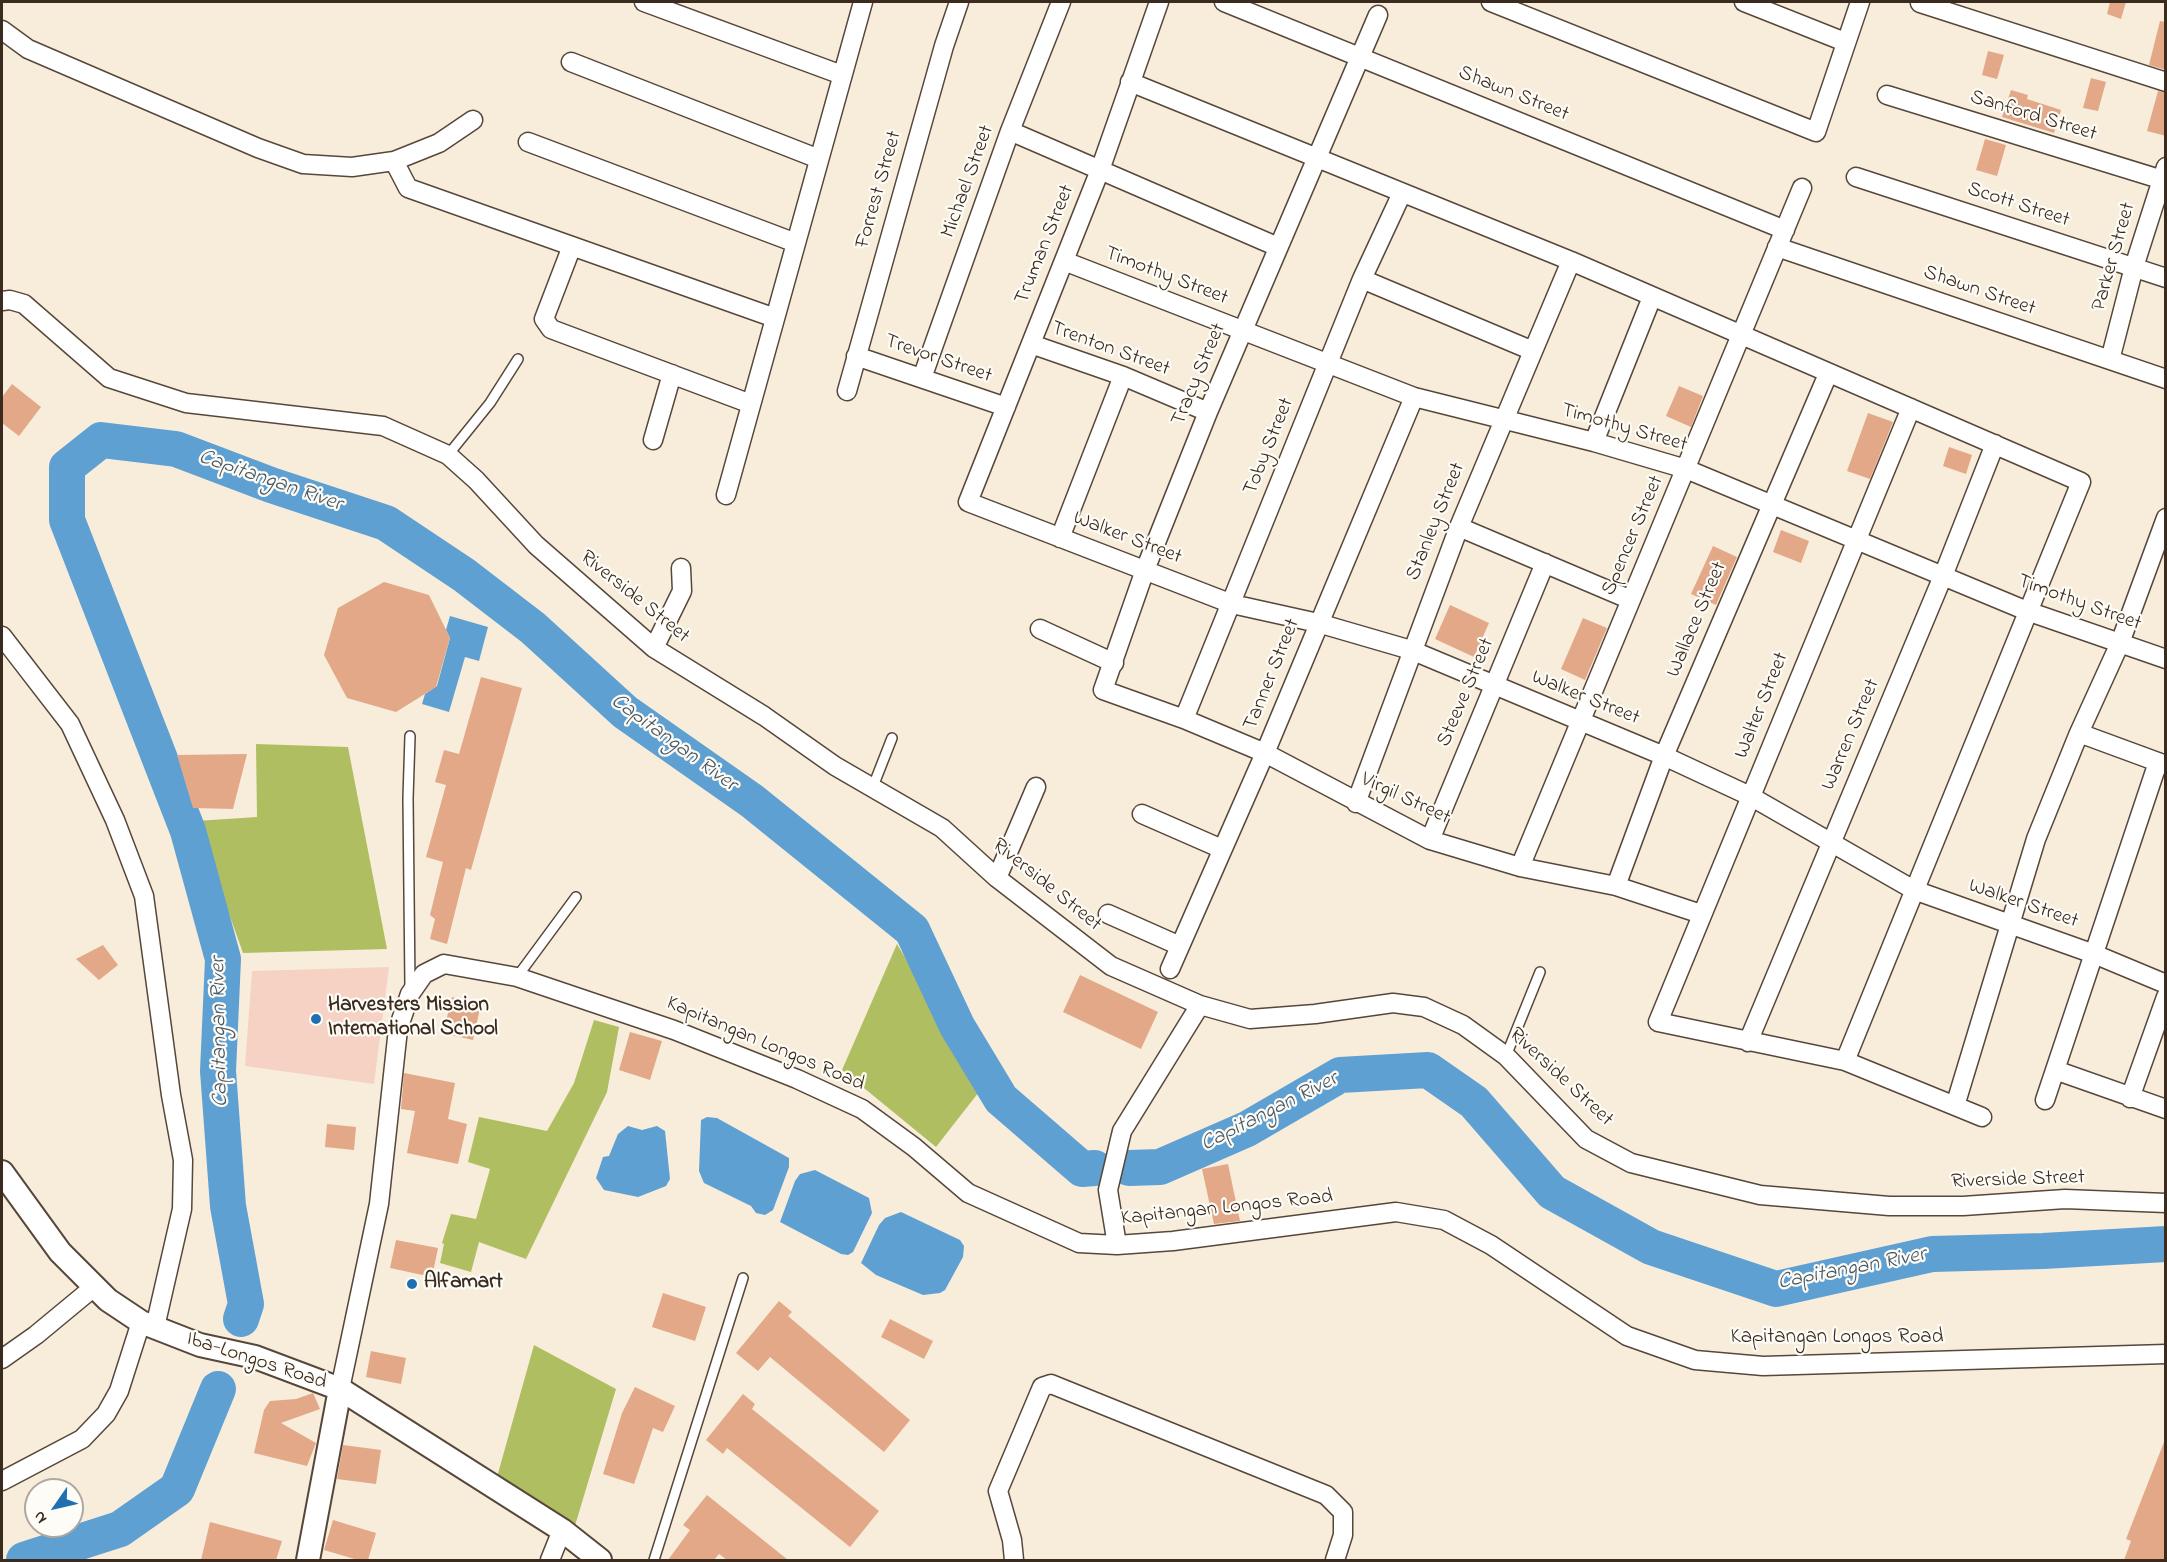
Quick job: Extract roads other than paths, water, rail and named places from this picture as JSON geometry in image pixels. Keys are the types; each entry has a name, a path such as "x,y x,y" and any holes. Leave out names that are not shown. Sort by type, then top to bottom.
{"street":[{"path":"644,2 842,75"},
{"path":"726,495 862,2"},
{"name":"Forrest Street","path":"847,391 944,46 959,2"},
{"name":"Michael Street","path":"922,378 1010,131 1060,2"},
{"name":"Truman Street","path":"968,502 1100,170 1159,2"},
{"name":"Shawn Street","path":"1224,2 1360,57 1781,239 2166,379"},
{"path":"1491,2 1816,132 1860,2"},
{"path":"1744,2 1845,42"},
{"path":"1920,3 2166,82"},
{"name":"Tracy Street","path":"1103,690 1145,570 1208,412 1378,15"},
{"path":"2,30 28,49 258,148 303,164 352,167 394,161 439,142 473,120"},
{"path":"571,62 819,159"},
{"path":"1131,82 1570,261 2081,482 1845,1061"},
{"name":"Sanford Street","path":"1887,95 2164,176"},
{"path":"1010,131 1278,247"},
{"path":"528,142 796,243"},
{"path":"394,161 408,188 775,318"},
{"name":"Parker Street","path":"2110,360 2134,267 2164,176"},
{"name":"Scott Street","path":"1856,177 2166,278"},
{"name":"Spencer Street","path":"1520,867 1802,188"},
{"name":"Toby Street","path":"1184,719 1362,279 1402,193"},
{"path":"572,246 544,319 551,329 751,404"},
{"name":"Timothy Street","path":"1064,261 1414,397 1594,442 1686,469 2027,612 2166,659"},
{"name":"Stanley Street","path":"1356,802 1411,650 1459,527 1570,261"},
{"path":"1362,279 1533,351"},
{"path":"1594,442 1652,297"},
{"name":"Riverside Street","path":"2,301 10,300 24,304 109,378 186,403 383,426 448,455 476,480 536,545 654,648 764,716 872,789 942,828 997,878 1111,966 1200,1005 1250,1019 1315,1014 1393,1003 1424,1007 1463,1025 1506,1056 1586,1139 1631,1163 1760,1195 1889,1206 1963,1206 2065,1199 2166,1203"},
{"name":"Trenton Street","path":"1031,344 1123,376 1208,412"},
{"name":"Trevor Street","path":"856,356 1006,407"},
{"path":"653,440 672,374"},
{"name":"Wallace Street","path":"1616,886 1664,756 1828,374"},
{"path":"1060,538 1123,376"},
{"name":"Tanner Street","path":"1170,969 1265,753 1414,397"},
{"name":"Walter Street","path":"1748,1042 1658,1022 1911,408"},
{"name":"Warren Street","path":"1748,1042 1943,576 1995,444"},
{"name":"Walker Street","path":"968,502 1232,604 1318,623 1411,650 1664,756 1750,796 1830,844 1914,890 2094,954 2166,984"},
{"path":"1954,1106 2036,839 2079,733 2159,557 2166,518"},
{"path":"1459,527 1631,600"},
{"name":"Steeve Street","path":"1430,840 1545,563"},
{"path":"654,648 681,591 681,568"},
{"path":"1040,629 1114,663"},
{"path":"2,636 70,724 115,820 144,896 171,1095 183,1160 182,1209 148,1324 119,1391 106,1414 82,1439 46,1461 2,1481"},
{"name":"Virgil Street","path":"1103,690 1184,719 1265,753 1430,840 1520,867 1616,886 1701,914"},
{"path":"2045,1100 2162,764 2079,733"},
{"path":"997,878 1036,787"},
{"path":"1142,814 1222,849"},
{"path":"1108,914 1180,946"},
{"name":"Kapitangan Longos Road","path":"340,1389 379,1204 398,1029 410,994 424,974 444,964 517,977 674,1030 797,1079 862,1109 914,1147 968,1193 1079,1243 1117,1245 1173,1241 1396,1212 1444,1220 1491,1245 1627,1336 1695,1360 1786,1366 2166,1354"},
{"path":"2130,1098 2166,997"},
{"path":"1117,1245 1108,1190 1122,1131 1200,1005"},
{"path":"1748,1042 1845,1061 1982,1118"},
{"path":"2055,1070 2166,1109"},
{"name":"Iba-Longos Road","path":"2,1172 60,1252 94,1287 148,1324 200,1345 255,1357 340,1389 562,1530 600,1560"},
{"path":"2,1359 36,1335 94,1287"},
{"path":"1014,1560 1012,1540 998,1491 1042,1387 1051,1384 1326,1495 1343,1512 1343,1535 1335,1560"},
{"path":"308,1560 340,1389"},
{"path":"550,1560 562,1530"}],"lane":[{"path":"448,455 490,403 518,359"},
{"path":"410,736 408,798 410,994"},
{"path":"872,789 892,738"},
{"path":"517,977 576,897"},
{"path":"1506,1056 1540,972"},
{"path":"654,1560 743,1278"}],"water":[{"path":"450,616 488,627 479,661 465,657 449,712 422,704 425,694 437,686 450,638 446,630"},
{"path":"707,1117 717,1118 789,1158 789,1167 773,1210 765,1215 756,1213 751,1206 704,1183 699,1171 701,1120"},
{"path":"628,1126 642,1130 657,1126 665,1131 670,1179 666,1186 638,1197 604,1190 596,1178 603,1157 609,1156 618,1134"},
{"path":"815,1170 869,1198 872,1213 853,1252 848,1255 841,1254 780,1222 795,1181 800,1174"},
{"path":"901,1212 960,1240 964,1246 963,1257 945,1290 940,1293 923,1295 876,1275 861,1263 879,1225 885,1218"}],"waterway":[{"name":"Capitangan River","path":"241,1319 246,1304 228,1206 218,1071 223,959 188,831 67,520 67,467 101,440 176,449 271,485 386,523 464,575 533,628 625,712 752,801 912,930 957,1026 1001,1099 1082,1169 1095,1168"},
{"name":"Capitangan River","path":"1129,1168 1160,1167 1247,1129 1340,1075 1428,1070 1474,1102 1552,1192 1651,1247 1776,1289 1932,1254 2166,1244"},
{"name":"Capitangan River","path":"24,1560 120,1529 177,1489 218,1389"}],"place":[{"name":"Harvesters Mission International School","path":"316,1019"},
{"name":"Alfamart","path":"412,1284"}]}
